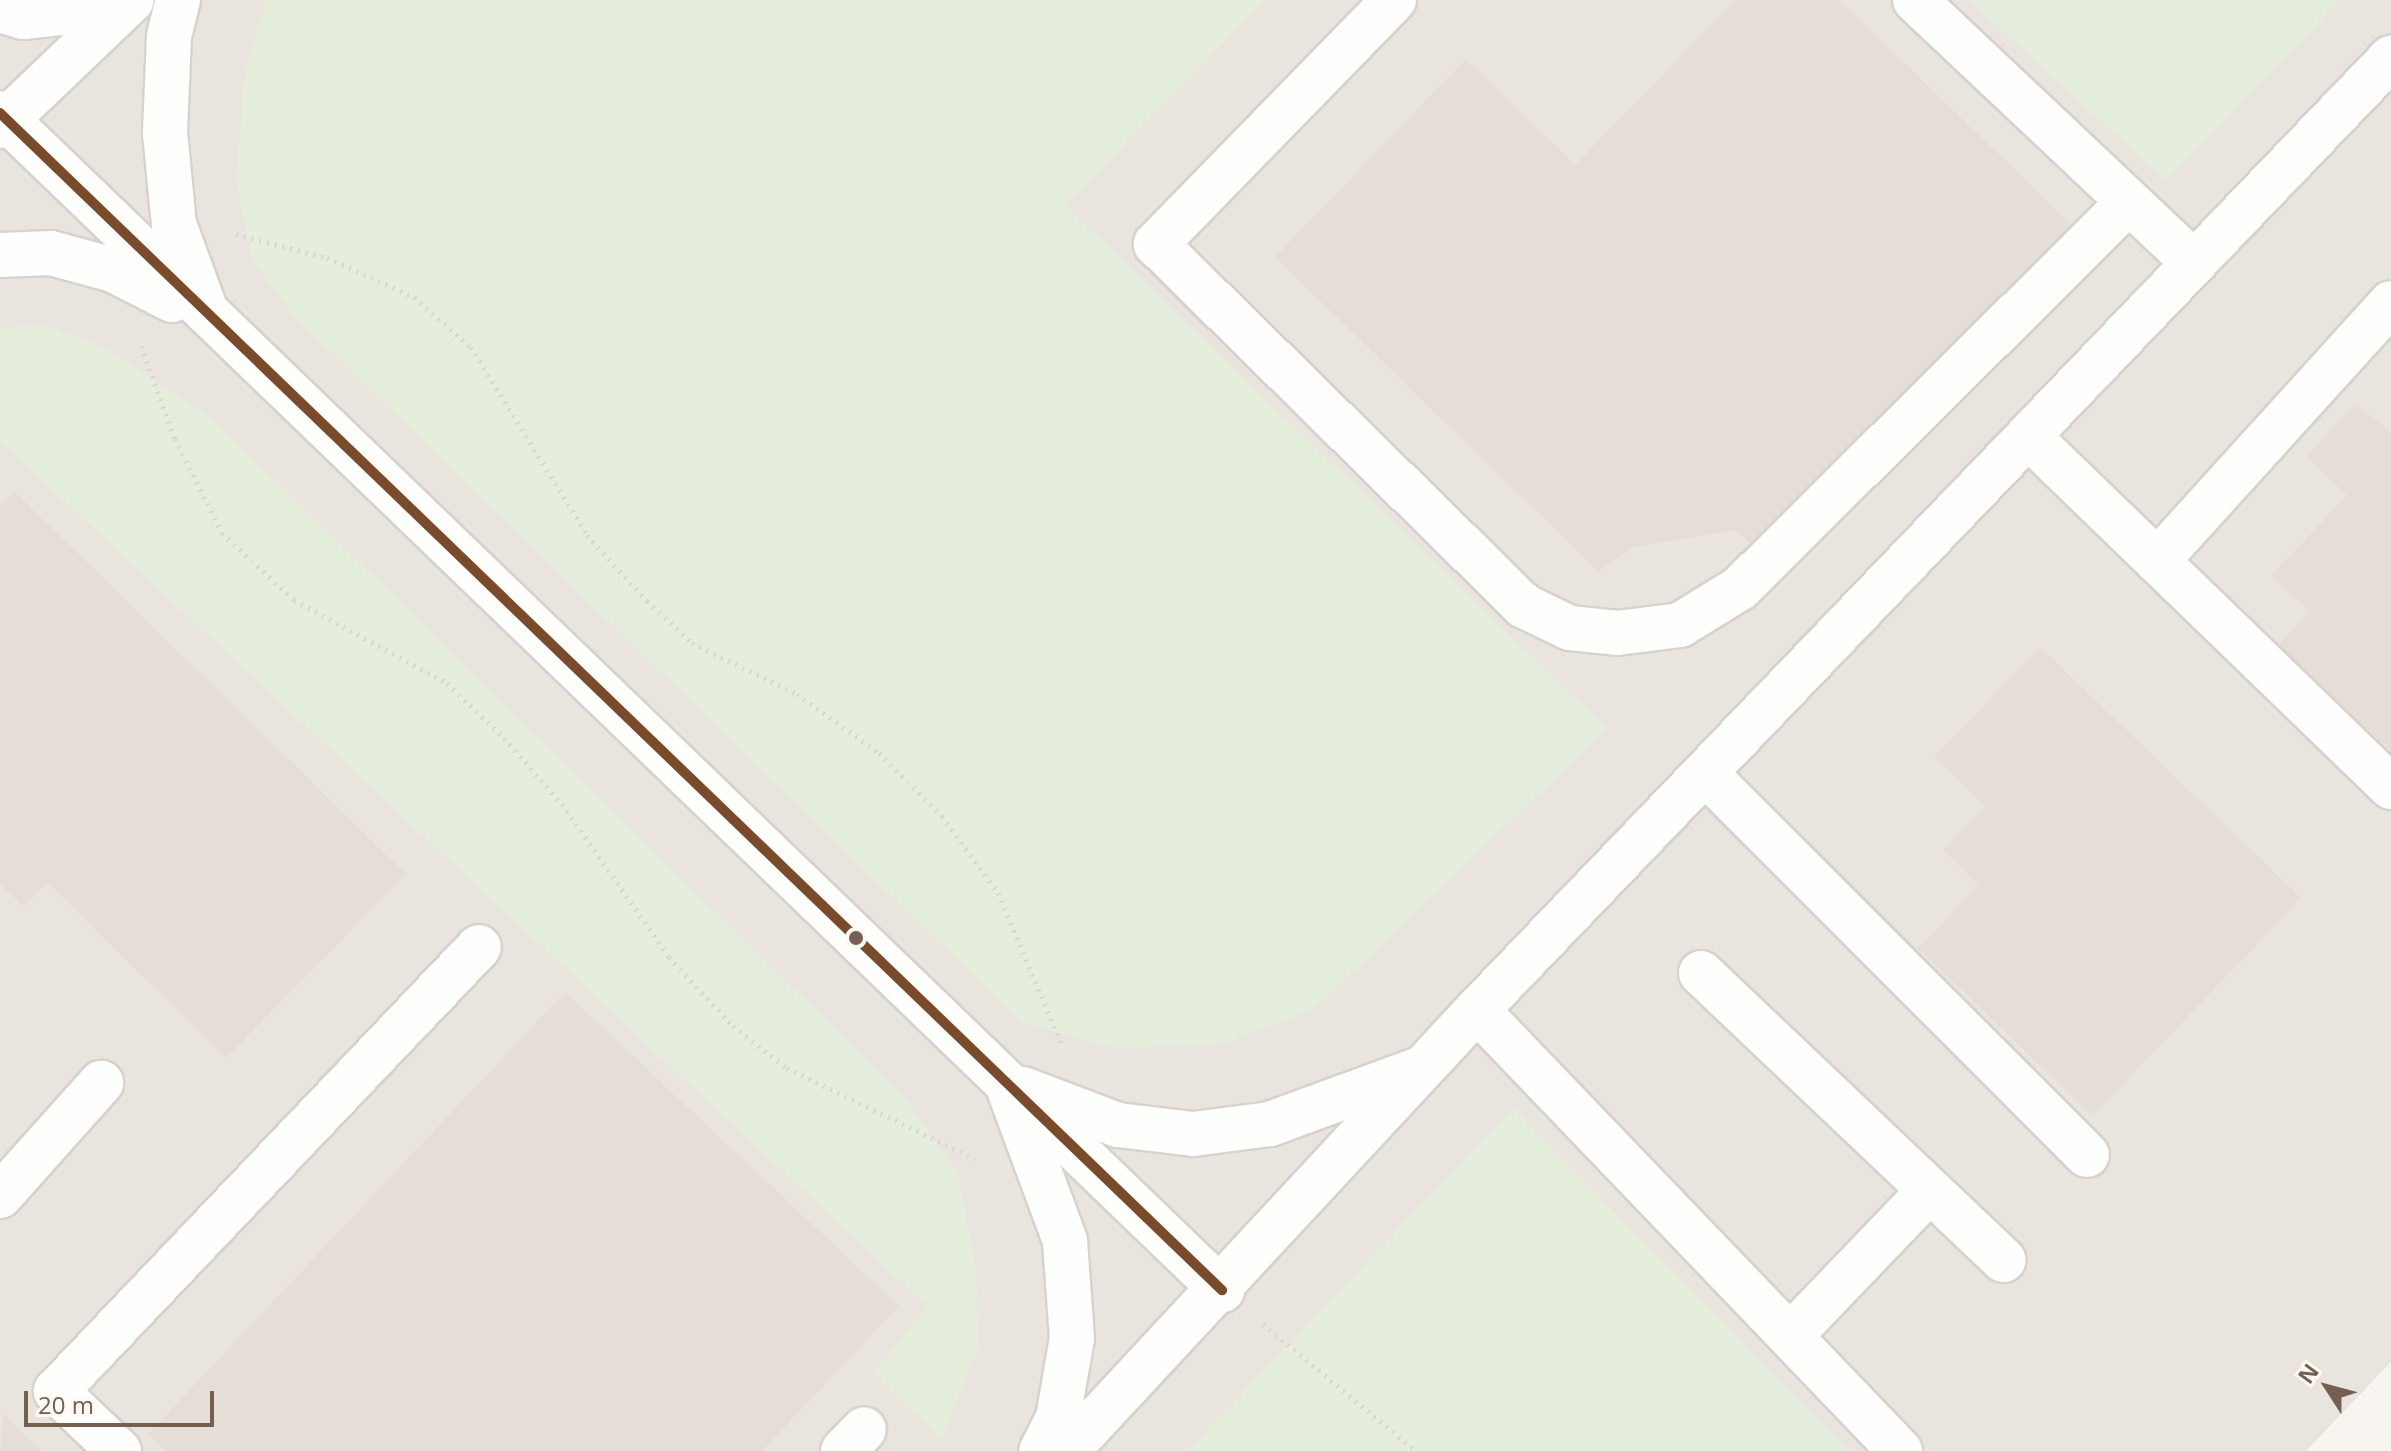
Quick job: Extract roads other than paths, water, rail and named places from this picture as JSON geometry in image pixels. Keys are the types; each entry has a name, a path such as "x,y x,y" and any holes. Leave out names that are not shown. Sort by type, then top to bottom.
{"street":[{"path":"0,10 23,17 88,10 106,0"},
{"path":"132,0 2,120 1222,1290"},
{"path":"178,0 169,36 165,133 174,224 209,319"},
{"path":"1394,0 1156,244 1524,606 1570,628 1617,633 1680,625 1740,588 2129,202"},
{"path":"1915,0 2194,263"},
{"path":"1067,1451 1222,1290 1477,1010 2391,58"},
{"path":"0,255 51,253 113,270 209,319"},
{"path":"2157,561 2391,303"},
{"path":"2028,436 2391,787"},
{"path":"1705,773 2087,1155"},
{"path":"119,1451 56,1391 479,947"},
{"path":"1701,973 2003,1260"},
{"path":"1477,1010 1900,1451"},
{"path":"1006,1083 1118,1125 1193,1134 1270,1124 1424,1067"},
{"path":"0,1196 101,1083"},
{"path":"1006,1083 1065,1241 1072,1338 1058,1418 1041,1451"},
{"path":"1790,1336 1929,1191"}]}
